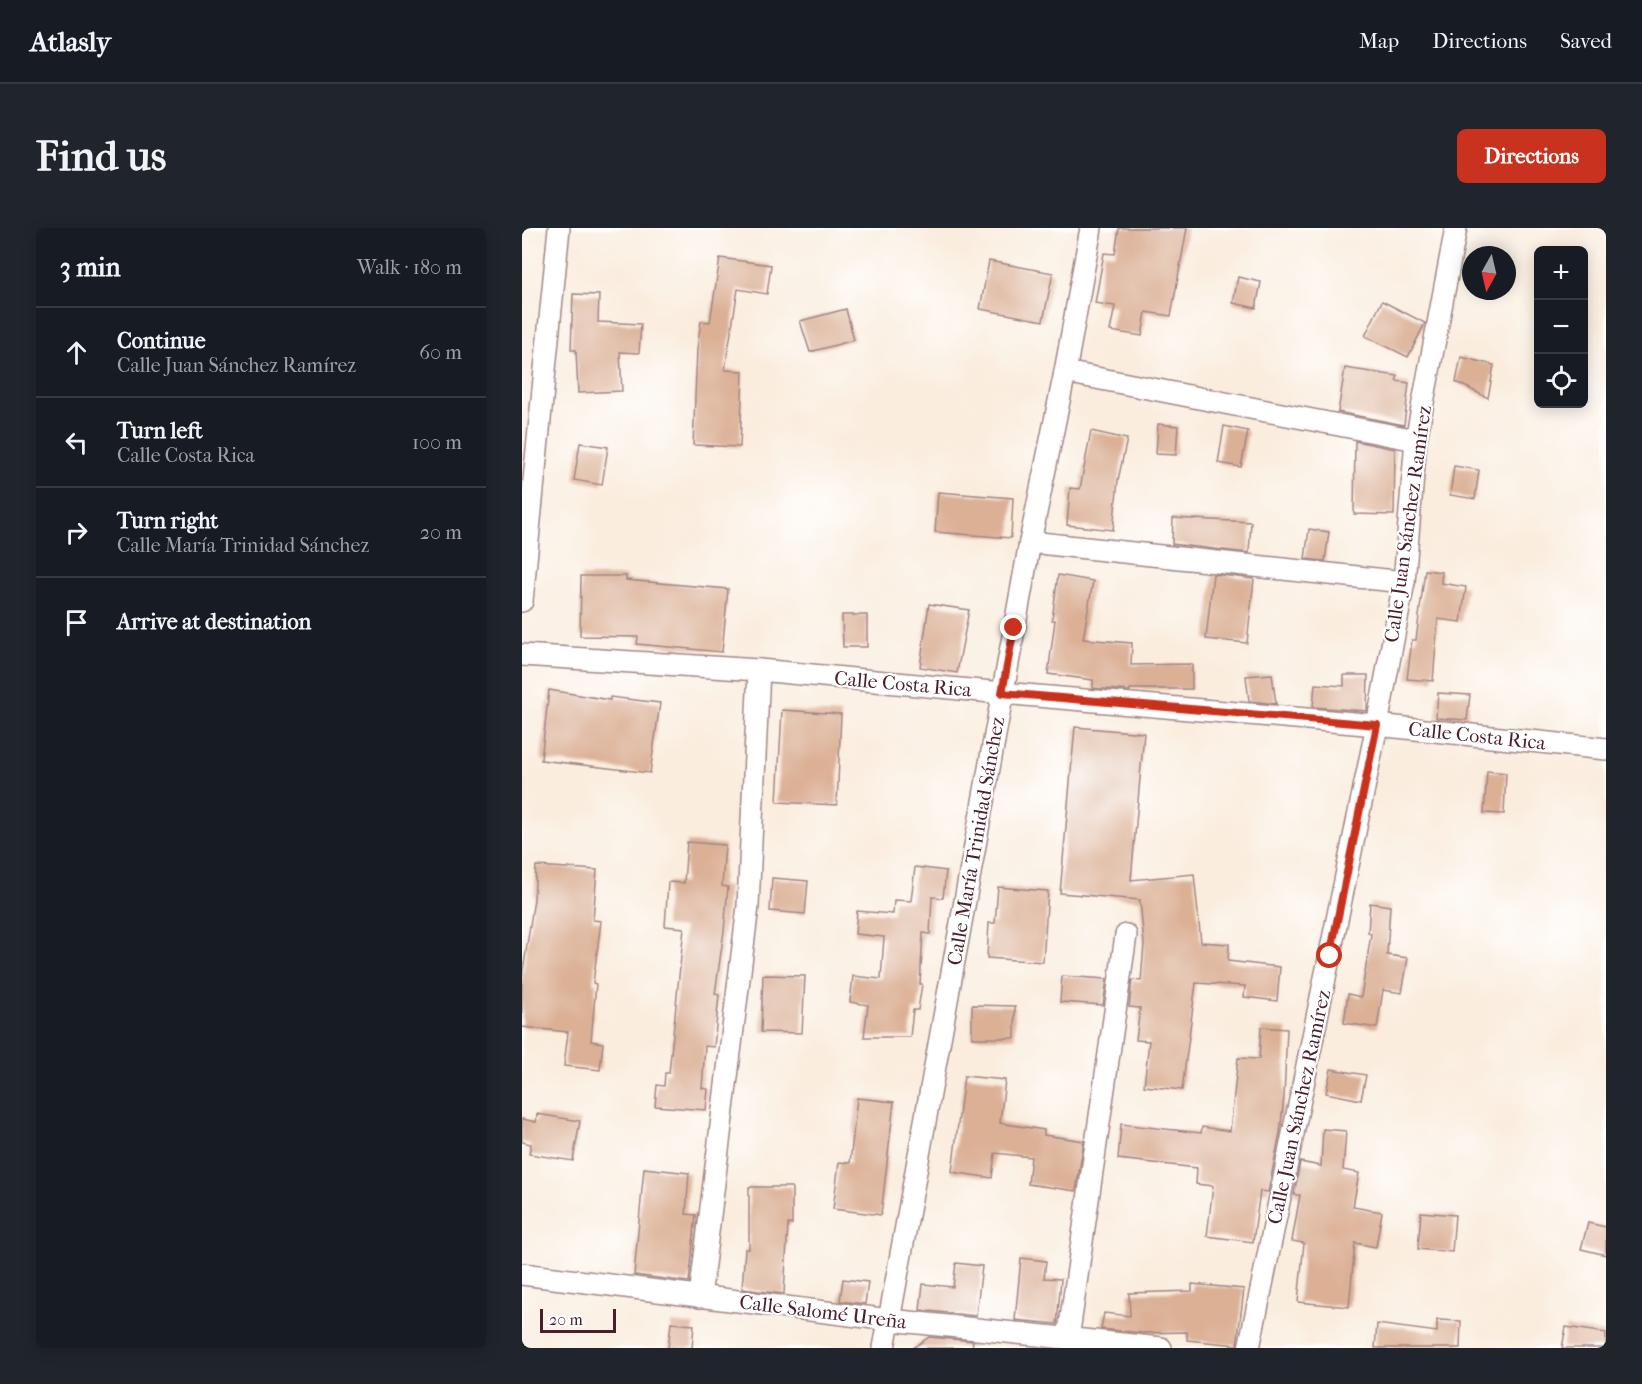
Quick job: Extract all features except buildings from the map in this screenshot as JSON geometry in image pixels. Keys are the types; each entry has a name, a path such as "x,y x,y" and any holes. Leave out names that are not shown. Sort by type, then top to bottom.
{"street":[{"path":"522,601 559,228"},
{"name":"Calle María Trinidad Sánchez","path":"884,1348 1002,693 1091,228"},
{"name":"Calle Juan Sánchez Ramírez","path":"1249,1348 1377,725 1404,582 1416,440 1456,228"},
{"path":"1065,372 1416,440"},
{"path":"1030,542 1404,582"},
{"name":"Calle Costa Rica","path":"522,655 759,670 1377,725 1606,749"},
{"path":"700,1297 748,906 759,670"},
{"path":"1068,1339 1126,935"},
{"name":"Calle Salomé Ureña","path":"522,1274 890,1320 1161,1348"}],"route":[{"path":"1014,628 1002,693 1377,725 1330,956"}]}
